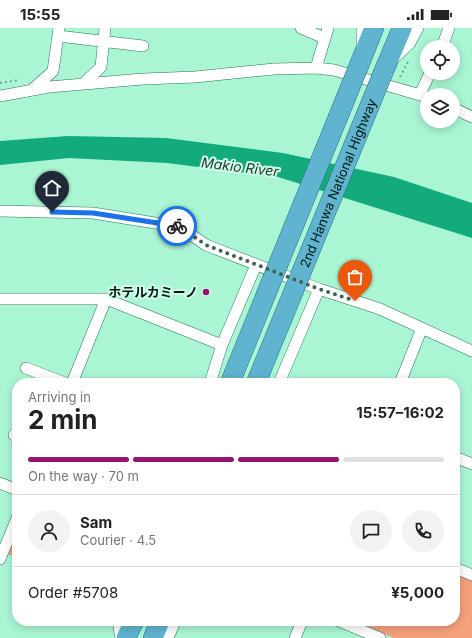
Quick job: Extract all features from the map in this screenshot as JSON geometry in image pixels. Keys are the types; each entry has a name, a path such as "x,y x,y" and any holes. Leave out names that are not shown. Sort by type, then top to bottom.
{"highway":[{"name":"2nd Hanwa National Highway","path":"232,378 374,28"},
{"name":"2nd Hanwa National Highway","path":"258,378 402,28"},
{"path":"126,638 132,626"}],"street":[{"path":"83,84 101,67 105,28"},
{"path":"301,28 326,33 316,68"},
{"path":"361,61 362,28"},
{"path":"385,69 410,43 418,28"},
{"path":"445,40 449,28"},
{"path":"33,89 53,71 59,32 103,41 143,46"},
{"path":"0,96 33,89 83,84 143,79 195,77 274,69 316,68 334,70 420,94"},
{"path":"460,111 472,117"},
{"path":"0,211 93,213 180,227 206,245 319,289 380,310 472,351"},
{"path":"212,378 222,345 256,265"},
{"path":"281,378 319,289"},
{"path":"0,299 106,299 222,345"},
{"path":"74,378 106,299"},
{"path":"402,378 422,328"},
{"path":"26,368 52,378"},
{"path":"460,459 472,464"},
{"path":"0,483 12,488"},
{"path":"0,559 12,530"},
{"path":"460,570 472,574"},
{"path":"119,626 121,638"},
{"path":"296,638 300,626"},
{"path":"351,626 380,638"}],"shaded area":[{"path":"12,544 12,556 8,554"},
{"path":"460,576 472,580 472,638 394,638 364,626 460,626"}],"water":[{"name":"Makio River","path":"68,136 166,138 283,153 394,177 472,203 472,238 278,177 167,163 69,158 0,165 0,141"}],"way so far":[{"path":"177,226 206,245 319,289 355,301"}],"place":[{"name":"ホテルカミーノ","path":"206,292"}],"route":[{"path":"52,212 93,213 177,226"}]}
